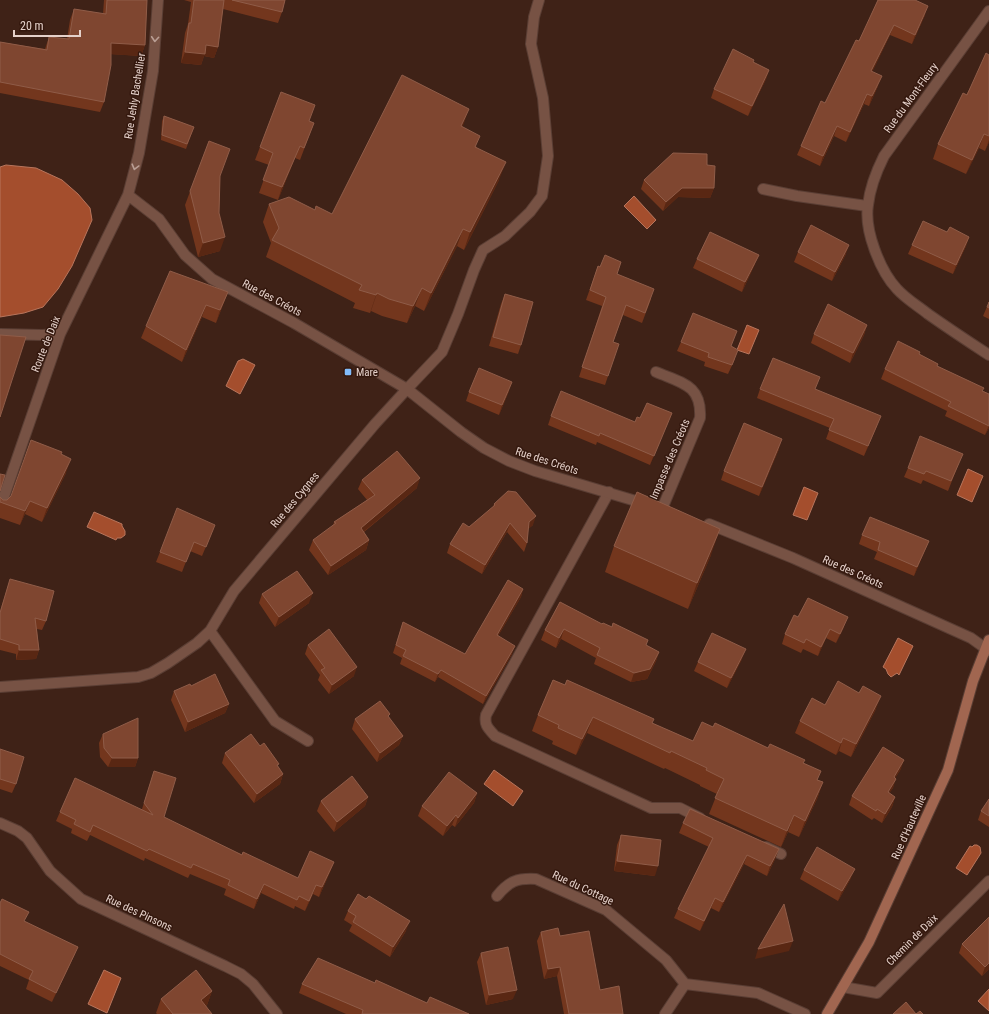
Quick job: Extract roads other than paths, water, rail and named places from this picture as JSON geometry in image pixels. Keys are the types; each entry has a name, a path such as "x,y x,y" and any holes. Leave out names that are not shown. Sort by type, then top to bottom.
{"street":[{"name":"Rue Jehly Bachellier","path":"128,195 139,153 153,71 158,0"},
{"name":"Rue des Cygnes","path":"0,687 138,676 151,673 168,664 197,643 210,632 234,591 375,424 442,352 483,250 505,236 530,212 542,196 548,156 543,98 531,44 534,17 539,0"},
{"name":"Rue du Mont-Fleury","path":"989,11 884,156 874,178 867,206 869,231 875,252 884,271 897,289 923,310 989,355"},
{"path":"763,189 797,196 867,206"},
{"name":"Route de Daix","path":"0,508 60,334 128,195"},
{"name":"Rue des Créots","path":"128,195 159,219 185,255 212,279 294,323 408,390 461,432 484,448 509,461 535,471 666,510"},
{"path":"0,334 60,334"},
{"name":"Impasse des Créots","path":"656,372 686,385 699,398 701,408 700,418 666,510"},
{"path":"609,492 486,715 485,722 488,729 495,736 652,808 680,808 709,822"},
{"name":"Rue des Créots","path":"699,521 800,561 988,646"},
{"path":"210,632 275,721 308,741"},
{"name":"Rue d'Hauteville","path":"827,1014 875,929 948,770 973,681 988,646"},
{"name":"Rue des Pinsons","path":"0,823 18,831 26,838 50,871 81,899 241,974 253,984 276,1014"},
{"path":"759,844 781,854"},
{"name":"Rue du Cottage","path":"497,896 513,881 524,878 536,879 606,910 666,960 685,984"},
{"name":"Chemin de Daix","path":"843,987 877,993 989,881"},
{"path":"665,1014 685,984 758,993 805,1014"}],"place":[{"name":"Mare","path":"348,372"}]}
